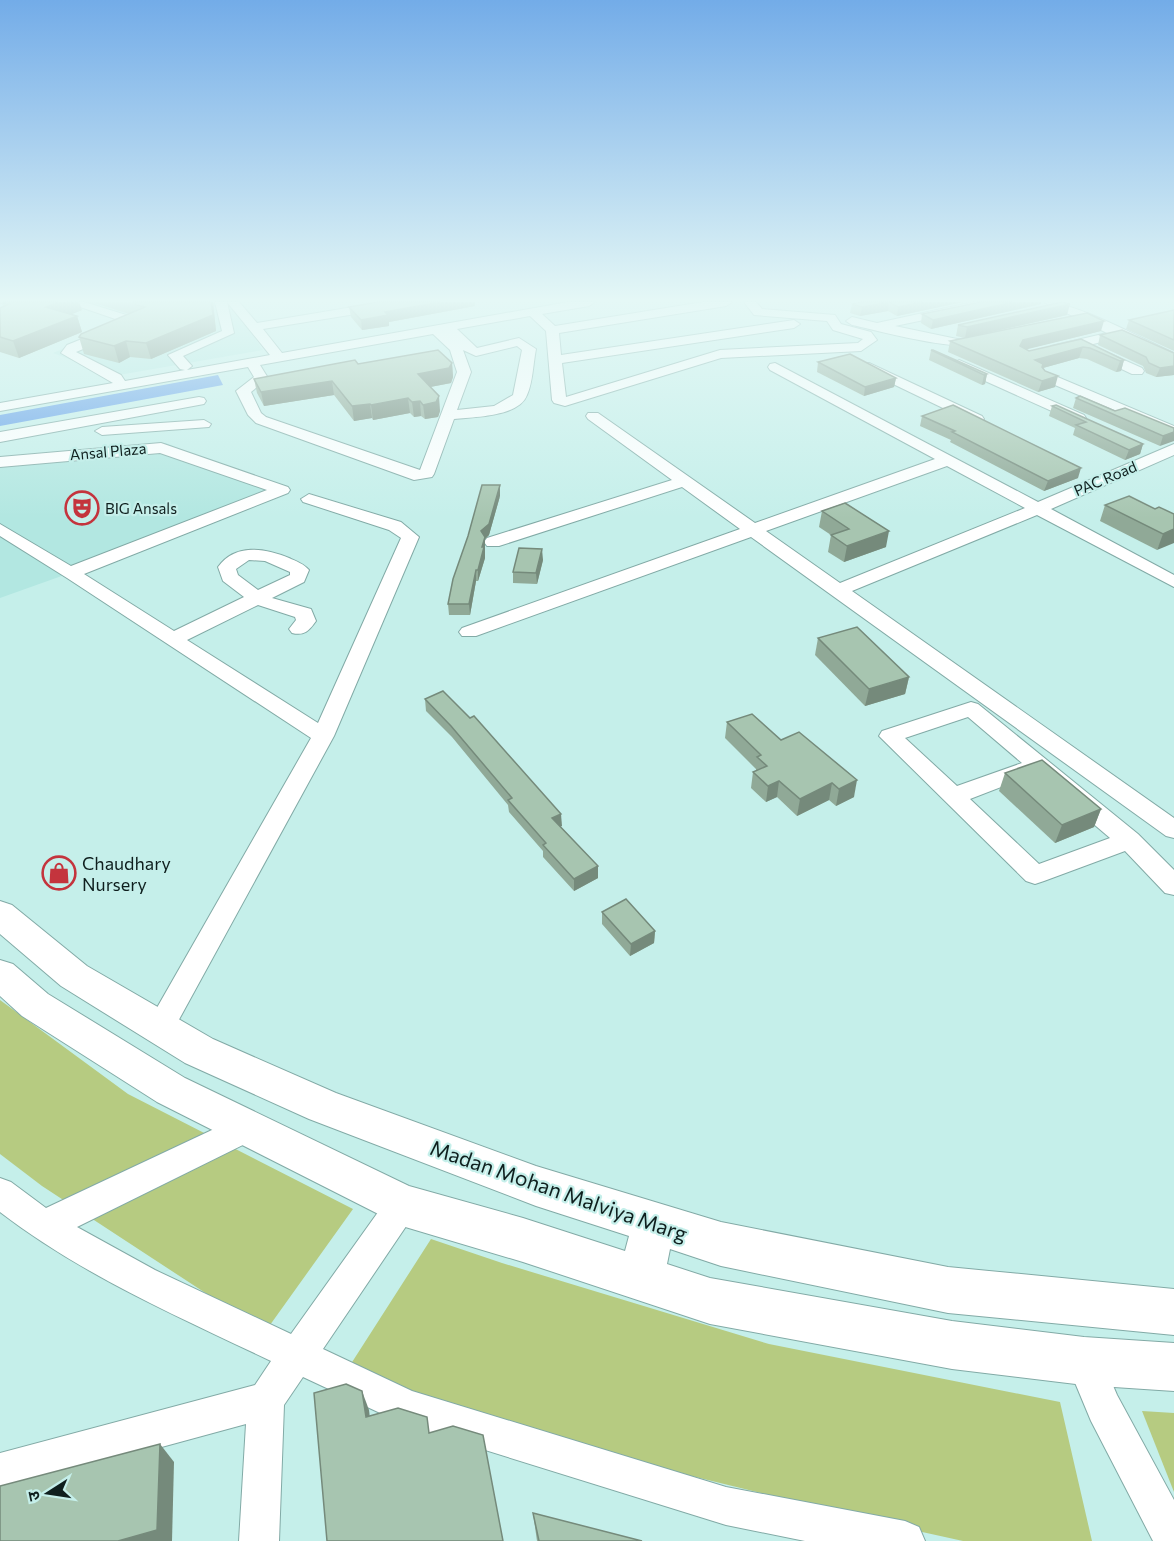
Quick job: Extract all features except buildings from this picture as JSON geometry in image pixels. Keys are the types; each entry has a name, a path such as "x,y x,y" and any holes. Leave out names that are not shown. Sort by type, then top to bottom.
{"main road":[{"name":"Madan Mohan Malviya Marg","path":"0,914 74,976 199,1051 323,1106 536,1186 721,1244 948,1290 1174,1312"},
{"path":"0,974 35,1005 171,1090 402,1204 523,1240 710,1301 952,1345 1084,1361 1174,1367"},
{"path":"642,1279 653,1223"}],"street":[{"path":"105,374 119,382"},
{"path":"0,407 152,374"},
{"path":"0,399 173,374"},
{"path":"245,390 261,378 259,374"},
{"path":"245,390 252,410 261,420 414,475 426,474 463,374"},
{"path":"448,414 497,410 516,400 524,374"},
{"path":"557,374 558,400 568,402 655,374"},
{"path":"789,374 1037,509 1169,574"},
{"path":"883,374 994,428"},
{"path":"981,374 1095,426"},
{"path":"1048,377 1174,431"},
{"path":"245,390 268,385"},
{"path":"0,437 199,401"},
{"path":"593,416 1174,830"},
{"path":"77,423 78,433 204,424"},
{"path":"1138,445 1167,452"},
{"name":"Ansal Plaza","path":"0,462 161,447 282,490 70,573 0,529"},
{"name":"PAC Road","path":"839,590 1037,509 1095,477 1167,452"},
{"path":"469,632 948,460"},
{"path":"493,542 685,481"},
{"path":"160,1028 323,736 410,537 395,526 309,499"},
{"path":"76,577 323,736"},
{"path":"173,639 257,598 282,608 304,613 306,621 299,629"},
{"path":"1129,840 1035,875 890,736 971,709 1129,840 1174,886"},
{"path":"954,796 1040,765"},
{"path":"44,1226 246,1128"},
{"path":"0,1193 44,1226 143,1282 408,1408 726,1506 905,1541"},
{"path":"260,1541 266,1400 402,1204"},
{"path":"1084,1361 1104,1408 1174,1540"},
{"path":"0,1472 266,1400"}],"shaded area":[{"path":"166,443 277,489 70,573 0,598 0,459"}],"green space":[{"path":"0,1000 128,1094 353,1209 265,1332 42,1186 0,1154"},
{"path":"431,1239 502,1263 769,1344 1060,1402 1092,1541 963,1541 904,1528 520,1434 347,1370"},
{"path":"1142,1411 1174,1413 1174,1492"}],"water":[{"path":"218,375 223,385 0,426 0,415"}],"place":[{"name":"BIG Ansals","path":"82,508"},
{"name":"Chaudhary Nursery","path":"59,873"}]}
